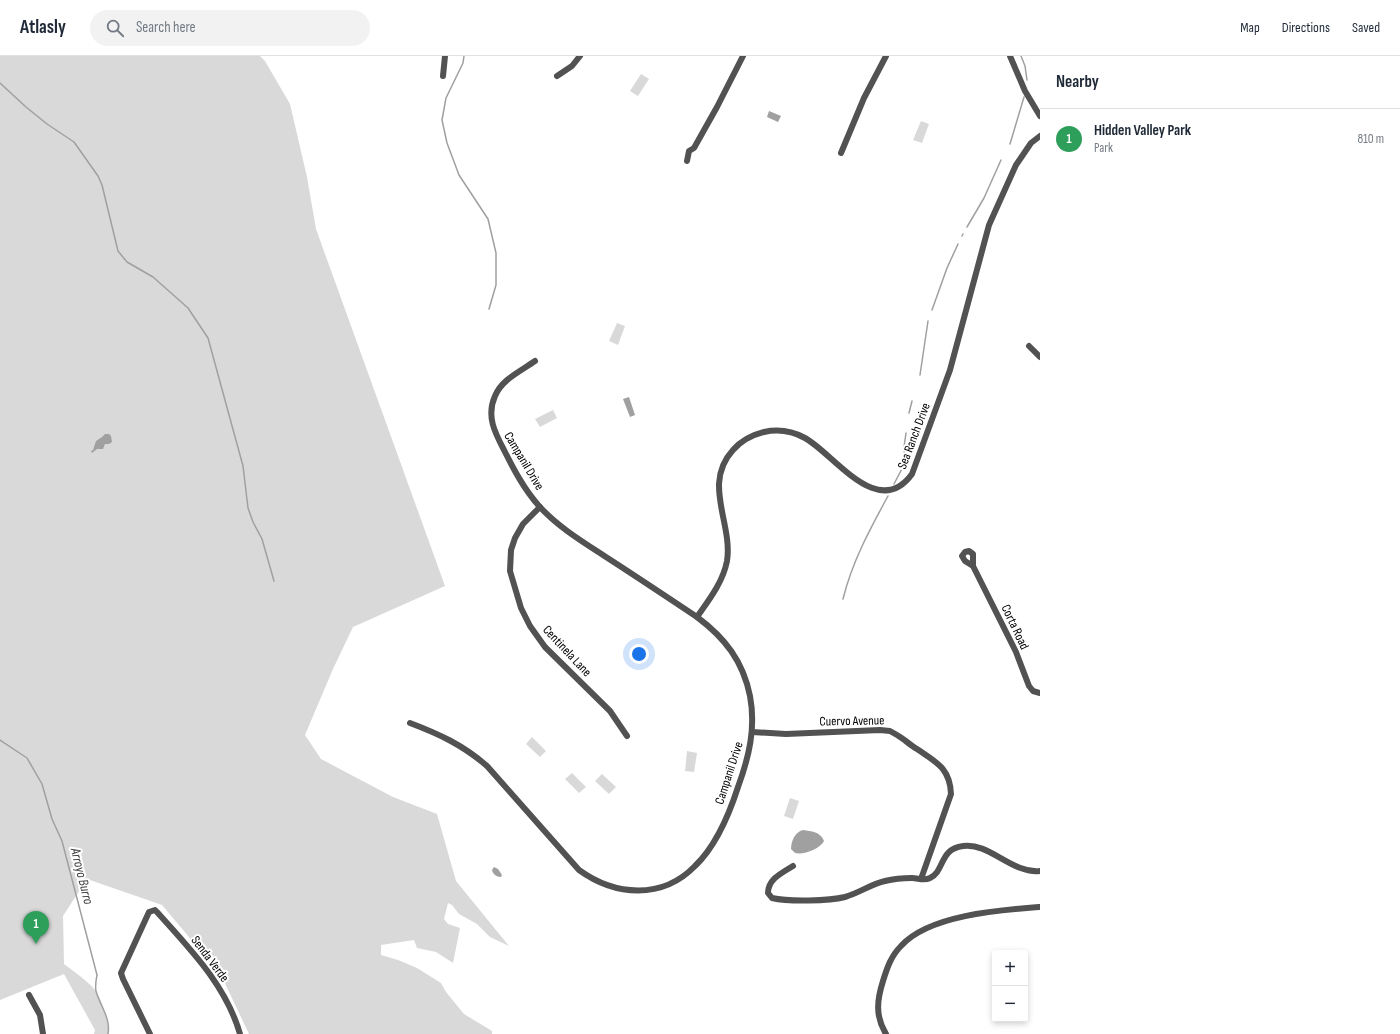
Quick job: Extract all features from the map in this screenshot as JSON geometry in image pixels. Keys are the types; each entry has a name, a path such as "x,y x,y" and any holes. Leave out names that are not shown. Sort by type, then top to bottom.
{"street":[{"path":"442,76 445,56"},
{"path":"558,76 572,66 580,56"},
{"path":"687,161 689,151 694,148 718,106 743,56"},
{"path":"841,153 864,98 886,56"},
{"path":"1010,56 1025,91 1040,116"},
{"name":"Sea Ranch Drive","path":"698,617 719,583 726,562 727,541 719,487 721,472 732,451 746,439 769,431 782,431 796,434 812,442 858,481 873,489 884,491 893,489 904,483 910,477 918,461 950,370 988,225 1016,165 1031,143 1040,136"},
{"path":"1029,346 1040,357"},
{"name":"Campanil Drive","path":"410,723 453,741 476,757 487,766 580,870 593,880 618,889 638,891 658,888 672,883 688,873 700,861 716,836 734,798 747,762 753,719 750,697 740,667 732,652 721,637 698,617 576,537 551,518 540,507 517,477 495,434 491,416 493,401 502,385 508,379 535,361"},
{"name":"Centinela Lane","path":"540,507 523,524 515,538 511,550 510,571 521,608 530,626 545,647 610,711 627,736"},
{"name":"Corta Road","path":"972,566 1016,652 1028,686 1033,691 1040,693"},
{"name":"Cuervo Avenue","path":"752,732 786,734 880,730 897,735 939,764 946,773 950,783 951,794 921,879"},
{"path":"792,866 772,881 767,891 772,898 807,900 834,899 846,897 885,881 913,878 925,880 931,878 936,873 943,859 949,852 964,845 973,846 992,853 1017,868 1026,871 1040,871"},
{"path":"886,1034 878,1017 877,1006 879,995 892,957 900,946 910,937 922,930 967,915 1040,907"},
{"name":"Senda Verde","path":"150,1034 122,979 121,973 149,912 152,910 157,912 209,971 228,1002 240,1034"},
{"path":"29,995 40,1015 43,1034"}],"shaded area":[{"path":"0,56 260,56 265,61 290,104 307,177 316,229 445,586 353,627 333,669 305,735 321,759 393,797 437,814 456,881 509,946 490,937 477,924 459,914 452,905 448,903 444,919 448,924 460,928 453,963 436,952 417,948 414,940 381,945 381,955 417,968 441,983 446,992 464,1014 492,1031 492,1034 249,1034 221,975 162,905 87,879 63,916 64,964 95,990 106,1018 108,1034 94,1034 95,1030 64,974 0,1000"},
{"path":"641,74 649,79 638,96 630,91"},
{"path":"769,111 781,116 778,122 767,117"},
{"path":"921,121 929,124 922,143 913,140"},
{"path":"617,323 625,326 618,345 609,341"},
{"path":"629,397 635,415 630,417 623,399"},
{"path":"553,410 557,418 540,427 535,419"},
{"path":"105,434 109,434 111,436 112,442 105,444 103,449 97,449 92,453 91,451 93,450 96,441"},
{"path":"532,737 546,751 540,757 526,744"},
{"path":"687,751 697,753 694,772 685,771"},
{"path":"572,773 586,787 579,793 565,779"},
{"path":"602,774 616,787 609,794 595,781"},
{"path":"790,798 799,801 793,819 784,816"},
{"path":"803,830 818,834 824,841 819,847 811,851 795,853 791,849 793,840 800,831"},
{"path":"494,867 498,869 502,875 501,877 496,876 493,873 492,870"}],"waterway":[{"path":"464,56 463,63 446,98 442,120 447,143 459,175 488,219 496,253 496,285 489,309"},
{"path":"1021,56 1025,66 1027,80"},
{"path":"0,83 47,124 74,142 98,176 102,185 118,251 127,262 153,277 188,308 208,338 243,466 248,508 253,522 262,539 274,581"},
{"path":"1010,144 1024,97"},
{"path":"967,227 984,198 1001,160"},
{"path":"932,310 947,268 958,244"},
{"path":"920,375 928,321"},
{"path":"909,413 912,401"},
{"path":"894,484 905,463 904,447 906,433"},
{"path":"843,599 856,559 888,496"},
{"name":"Arroyo Burro","path":"0,740 27,758 42,784 52,819 62,841 97,975 96,991 107,1017 109,1028 108,1034"}],"place":[{"name":"Hidden Valley Park","path":"36,944"}]}
